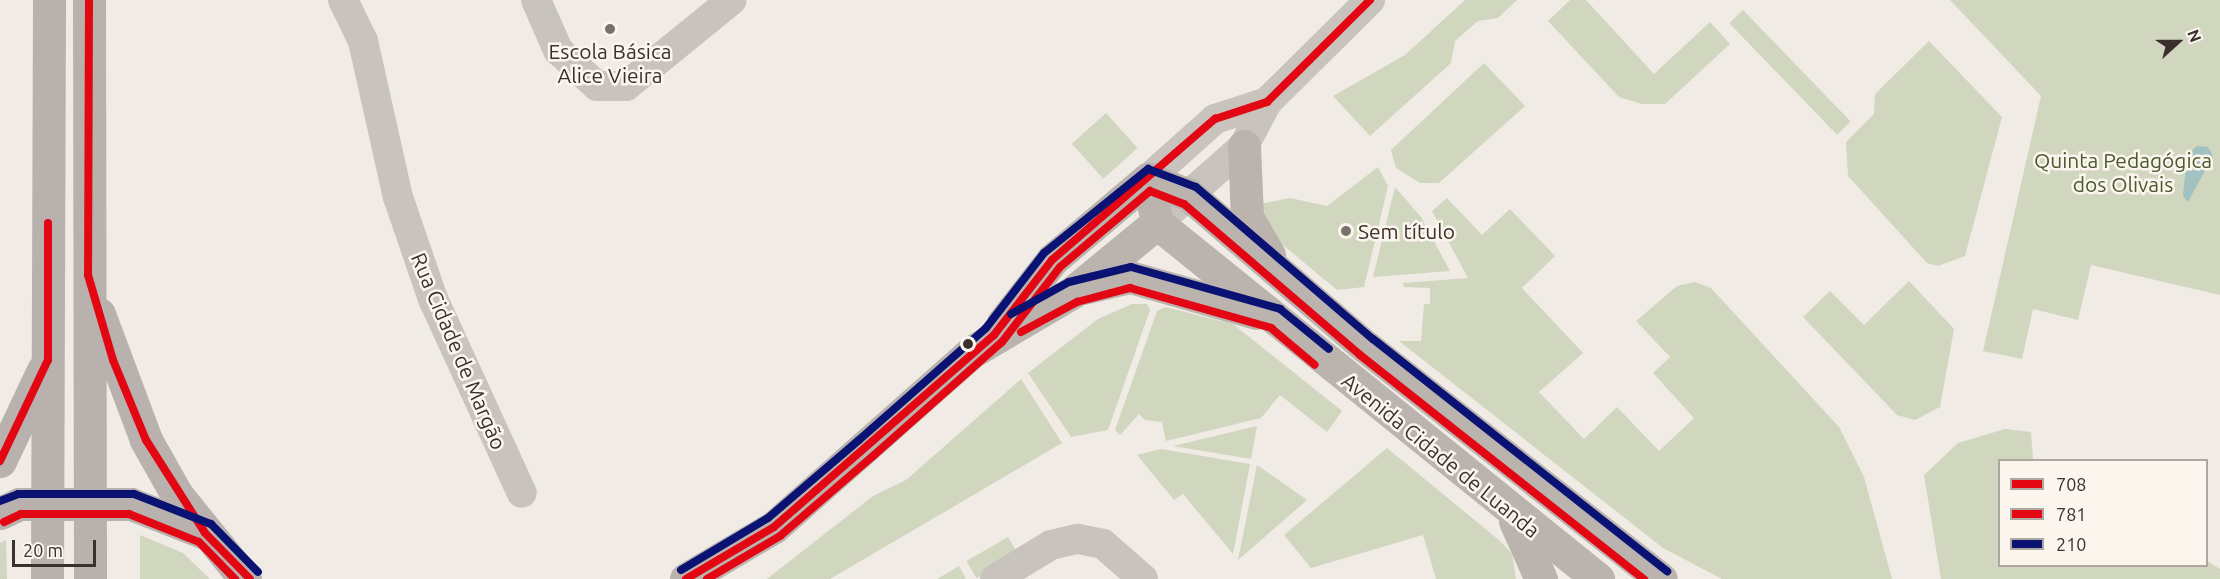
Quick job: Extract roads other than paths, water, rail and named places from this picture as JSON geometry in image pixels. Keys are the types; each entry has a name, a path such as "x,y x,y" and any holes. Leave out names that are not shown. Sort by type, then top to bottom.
{"main road":[{"path":"47,579 49,0"},
{"path":"89,0 90,579"},
{"path":"1244,146 1247,217 1285,279"},
{"path":"686,579 774,527 994,335 1052,260 1148,179 1157,223 1073,292 994,335"},
{"name":"Avenida Cidade de Luanda","path":"1148,179 1190,195 1285,279 1603,573"},
{"name":"Avenida Cidade de Luanda","path":"1157,223 1500,504 1603,573 1661,579"},
{"path":"88,275 134,414 205,533 246,578"},
{"path":"1073,292 1130,277 1276,319"},
{"path":"0,461 48,360"},
{"path":"0,513 19,504 131,504 205,533"},
{"path":"1500,504 1523,534 1541,579"}],"street":[{"name":"Rua Cidade de Margão","path":"343,0 363,41 398,197 433,299 522,493"},
{"path":"536,0 558,50 597,86 626,86 732,0"},
{"path":"1157,223 1244,146 1267,102 1370,0"},
{"path":"1148,179 1215,119 1267,102"},
{"path":"995,579 1051,545 1078,539 1103,544 1143,579"}],"water":[{"path":"2197,146 2208,147 2213,156 2188,202 2183,196 2187,155"}],"place":[{"name":"Escola Básica Alice Vieira","path":"610,29"},
{"name":"Sem título","path":"1346,231"}],"park label":[{"name":"Quinta Pedagógica dos Olivais","path":"2123,172"}]}
